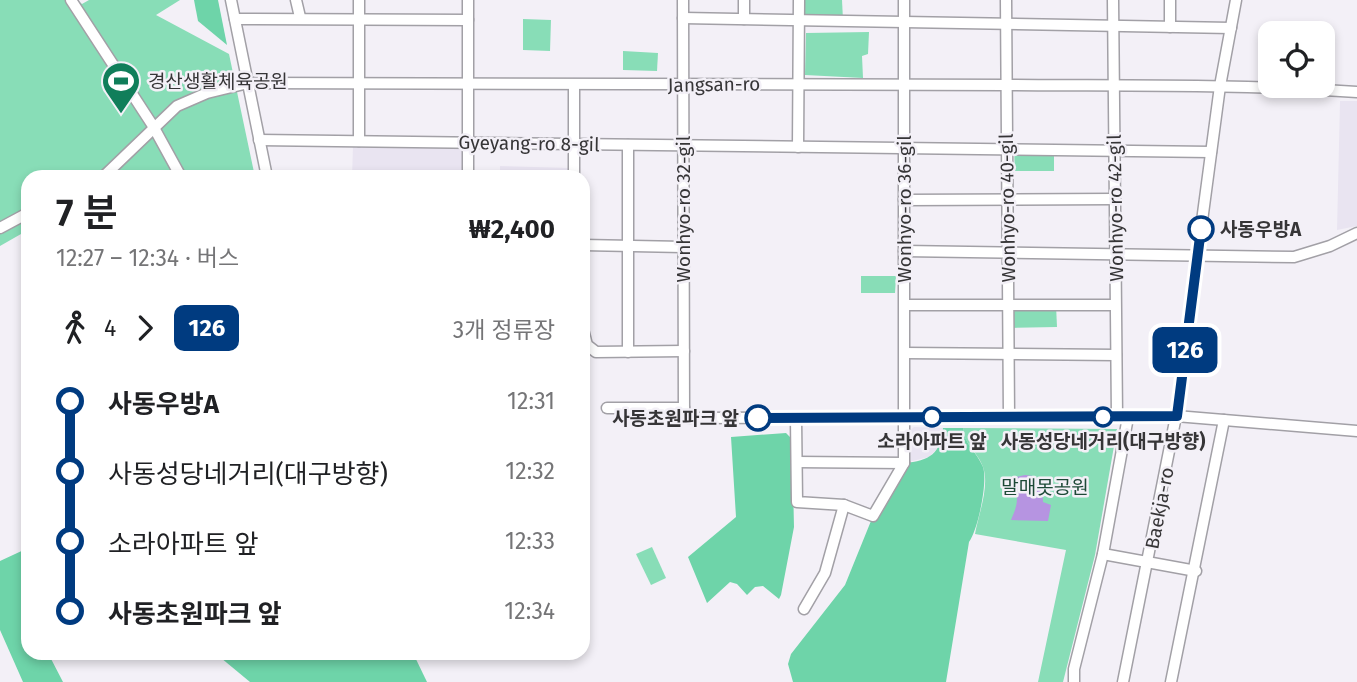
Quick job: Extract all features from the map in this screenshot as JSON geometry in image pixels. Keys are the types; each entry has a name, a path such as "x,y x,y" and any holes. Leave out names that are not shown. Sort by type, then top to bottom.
{"street":[{"path":"71,0 153,126 177,170"},
{"path":"231,0 265,170"},
{"path":"296,0 300,18"},
{"path":"359,0 359,141"},
{"path":"468,0 468,170"},
{"name":"Wonhyo-ro 32-gil","path":"683,0 684,413"},
{"path":"744,0 744,19"},
{"path":"798,147 799,0"},
{"name":"Wonhyo-ro 36-gil","path":"904,0 904,463"},
{"name":"Wonhyo-ro 40-gil","path":"1006,0 1009,417"},
{"name":"Wonhyo-ro 42-gil","path":"1074,682 1074,669 1103,554 1122,416 1116,355 1113,0"},
{"path":"1170,0 1170,27"},
{"name":"Baekja-ro","path":"1123,682 1177,416 1220,86 1236,0"},
{"path":"683,18 1231,28"},
{"path":"235,19 468,20"},
{"name":"Jangsan-ro","path":"110,170 153,126 184,101 248,83 574,86 903,83 1220,86 1357,92"},
{"path":"574,86 574,170"},
{"name":"Gyeyang-ro 8-gil","path":"259,140 1211,152"},
{"path":"628,145 628,352"},
{"path":"904,200 1115,199"},
{"path":"0,228 21,219"},
{"path":"904,251 1294,257 1357,233"},
{"path":"590,245 683,247"},
{"path":"905,304 1115,305"},
{"path":"590,346 591,349 628,352 684,351"},
{"path":"905,353 1116,355"},
{"path":"607,408 796,418 1177,416 1357,431"},
{"path":"796,418 797,502 844,505 873,516 904,463 797,462"},
{"path":"1171,682 1196,571 1224,420"},
{"path":"804,609 825,573 844,505"},
{"path":"1103,554 1196,571"}],"shaded area":[{"path":"1340,101 1357,101 1357,226 1337,230"},
{"path":"353,146 465,147 463,170 352,170"},
{"path":"500,166 569,168 569,170 500,170"},
{"path":"914,427 943,428 942,444 929,457 904,463 904,436"},
{"path":"1033,476 1042,486 1043,502 1051,505 1048,521 1011,520 1017,501 1016,492 1010,483 1016,477"}],"green space":[{"name":"경산생활체육공원","path":"0,0 77,0 82,4 89,0 180,0 156,15 229,54 254,170 21,170 21,234 0,246"},
{"path":"194,0 218,0 227,45 198,21"},
{"path":"800,0 842,0 843,20 802,19"},
{"path":"523,19 551,20 550,51 523,50"},
{"path":"869,32 868,54 862,56 863,78 805,75 806,33"},
{"path":"623,51 658,53 657,71 623,70"},
{"path":"1014,151 1054,151 1054,171 1015,171"},
{"path":"861,276 896,276 895,293 861,293"},
{"path":"1056,305 1057,327 1010,328 1010,306"},
{"path":"943,428 963,428 984,474 981,505 969,542 946,682 793,682 788,664 791,654 845,585 873,516 904,463 927,458 937,450"},
{"name":"말매못공원","path":"963,428 1117,429 1095,555 1063,682 1038,682 1066,550 975,534 985,475"},
{"path":"786,433 792,439 794,527 781,595 779,599 763,586 755,587 747,595 737,584 730,582 707,603 688,557 736,517 731,437"},
{"path":"652,547 666,578 651,585 636,554"},
{"path":"21,551 21,660 52,660 63,682 23,682 0,630 0,561"},
{"path":"223,660 416,660 427,682 250,682"}],"bus line":[{"name":"126","path":"758,418 1177,416 1201,229"}],"place":[{"name":"경산생활체육공원","path":"121,115"},
{"name":"사동우방A","path":"1201,229"},
{"name":"소라아파트 앞","path":"932,417"},
{"name":"사동성당네거리(대구방향)","path":"1103,417"},
{"name":"사동초원파크 앞","path":"758,418"}]}
